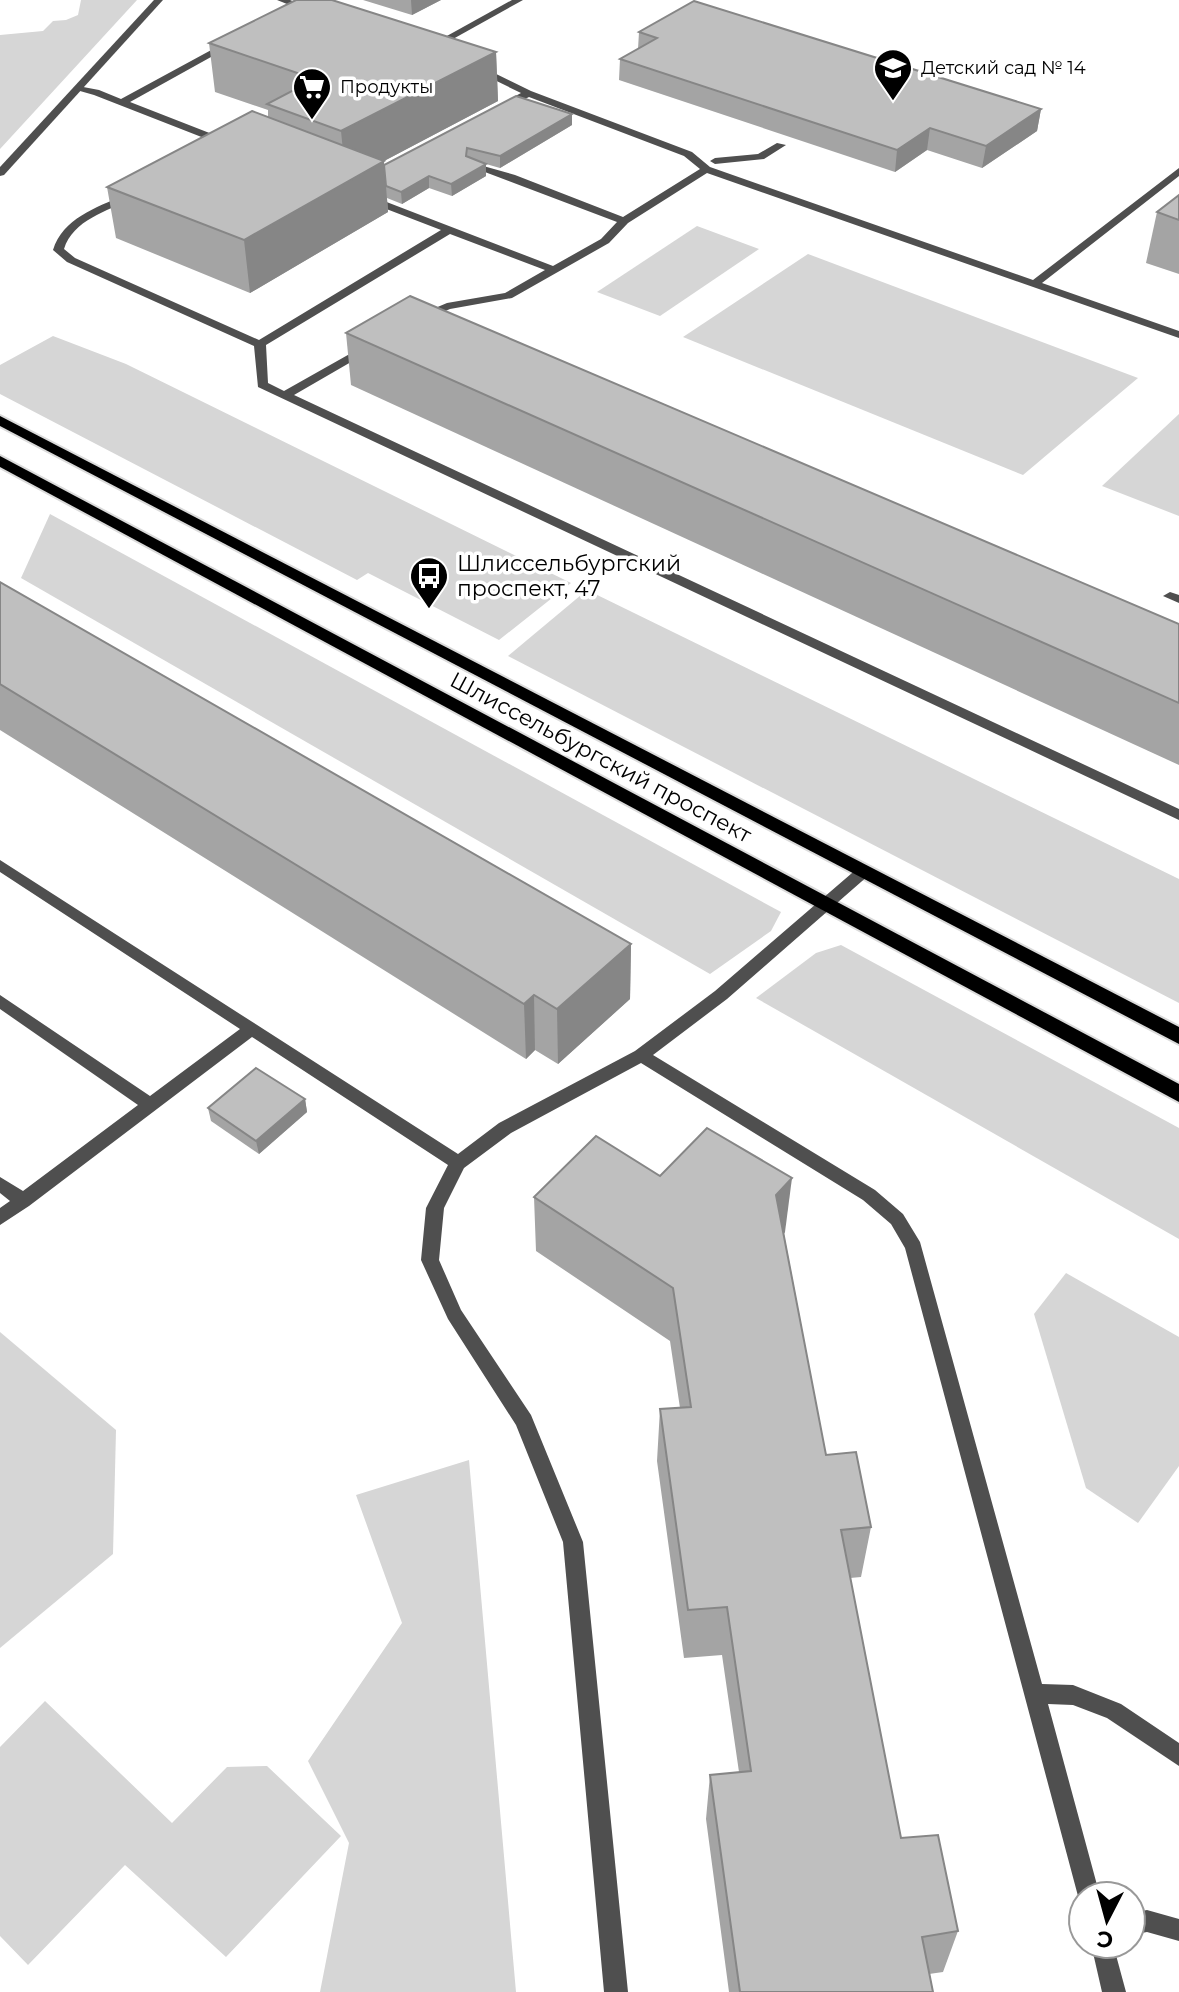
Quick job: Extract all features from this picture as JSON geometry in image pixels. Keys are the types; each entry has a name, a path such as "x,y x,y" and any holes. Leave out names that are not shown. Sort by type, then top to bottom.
{"main road":[{"name":"Шлиссельбургский проспект","path":"0,420 1179,1036"},
{"name":"Шлиссельбургский проспект","path":"0,461 1179,1094"}],"street":[{"path":"0,173 159,0"},
{"path":"281,0 317,12"},
{"path":"428,50 519,0"},
{"path":"291,14 303,8"},
{"path":"122,102 242,38"},
{"path":"414,45 441,54"},
{"path":"466,64 528,93 710,165 1179,335"},
{"path":"78,89 96,92 243,150"},
{"path":"486,115 528,93"},
{"path":"215,151 229,144"},
{"path":"415,322 447,306 490,302 508,296 605,241 620,229 624,221 710,165 760,157 781,145"},
{"path":"473,164 522,179 552,195 624,221"},
{"path":"1034,284 1179,171"},
{"path":"135,194 71,227 60,238 58,250 71,260 260,344"},
{"path":"360,196 554,270"},
{"path":"260,344 449,230"},
{"path":"260,344 262,385 1179,815"},
{"path":"284,396 375,344"},
{"path":"0,865 458,1163"},
{"path":"616,1992 573,1542 524,1421 454,1314 430,1260 435,1208 458,1163 505,1128 641,1055 721,995 864,871"},
{"path":"0,1001 150,1105"},
{"path":"0,1218 252,1029"},
{"path":"641,1055 869,1195 897,1219 914,1247 1085,1880"},
{"path":"0,1184 23,1201"},
{"path":"1035,1694 1073,1695 1114,1711 1179,1756"},
{"path":"1147,1921 1179,1930"},
{"path":"1106,1960 1114,1992"}],"shaded area":[{"path":"81,0 137,0 0,149 0,35 43,31 53,21 78,15"},
{"path":"697,226 759,249 660,316 597,292"},
{"path":"808,254 1138,378 1023,475 683,337"},
{"path":"53,336 126,364 571,583 499,640 368,573 357,580 0,394 0,365"},
{"path":"1179,414 1179,516 1102,486"},
{"path":"50,514 781,912 771,931 710,974 21,578"},
{"path":"587,590 1179,879 1179,1003 508,656"},
{"path":"841,945 1179,1128 1179,1239 756,998 816,953"},
{"path":"1066,1273 1179,1337 1179,1466 1138,1523 1086,1488 1034,1314"},
{"path":"0,1332 116,1430 113,1554 0,1648"},
{"path":"469,1460 516,1992 320,1992 349,1843 308,1761 402,1623 356,1495"},
{"path":"45,1701 172,1823 227,1767 267,1766 341,1836 226,1957 125,1865 28,1965 0,1936 0,1747"}],"building":[{"path":"296,0 332,0 496,52 341,131 267,104 315,79 209,43"},
{"path":"694,1 1041,109 986,146 930,128 897,150 620,59 657,38 639,32"},
{"path":"516,96 572,114 500,156 467,148 466,156 486,164 451,184 429,176 401,192 386,186 384,165"},
{"path":"252,111 384,161 244,240 107,187"},
{"path":"1179,195 1179,220 1157,212"},
{"path":"410,296 1179,624 1179,703 346,333"},
{"path":"0,582 631,944 557,1009 534,995 524,1004 0,684"},
{"path":"256,1068 305,1099 256,1141 208,1108"},
{"path":"707,1128 792,1178 776,1195 826,1455 856,1452 871,1527 841,1530 901,1838 938,1835 958,1931 922,1937 933,1992 740,1992 710,1775 751,1771 727,1607 688,1610 660,1409 691,1407 673,1288 534,1197 596,1136 660,1176"}],"place":[{"name":"Детский сад № 14","path":"893,102"},
{"name":"Продукты","path":"312,121"},
{"name":"Шлиссельбургский проспект, 47","path":"429,610"}]}
